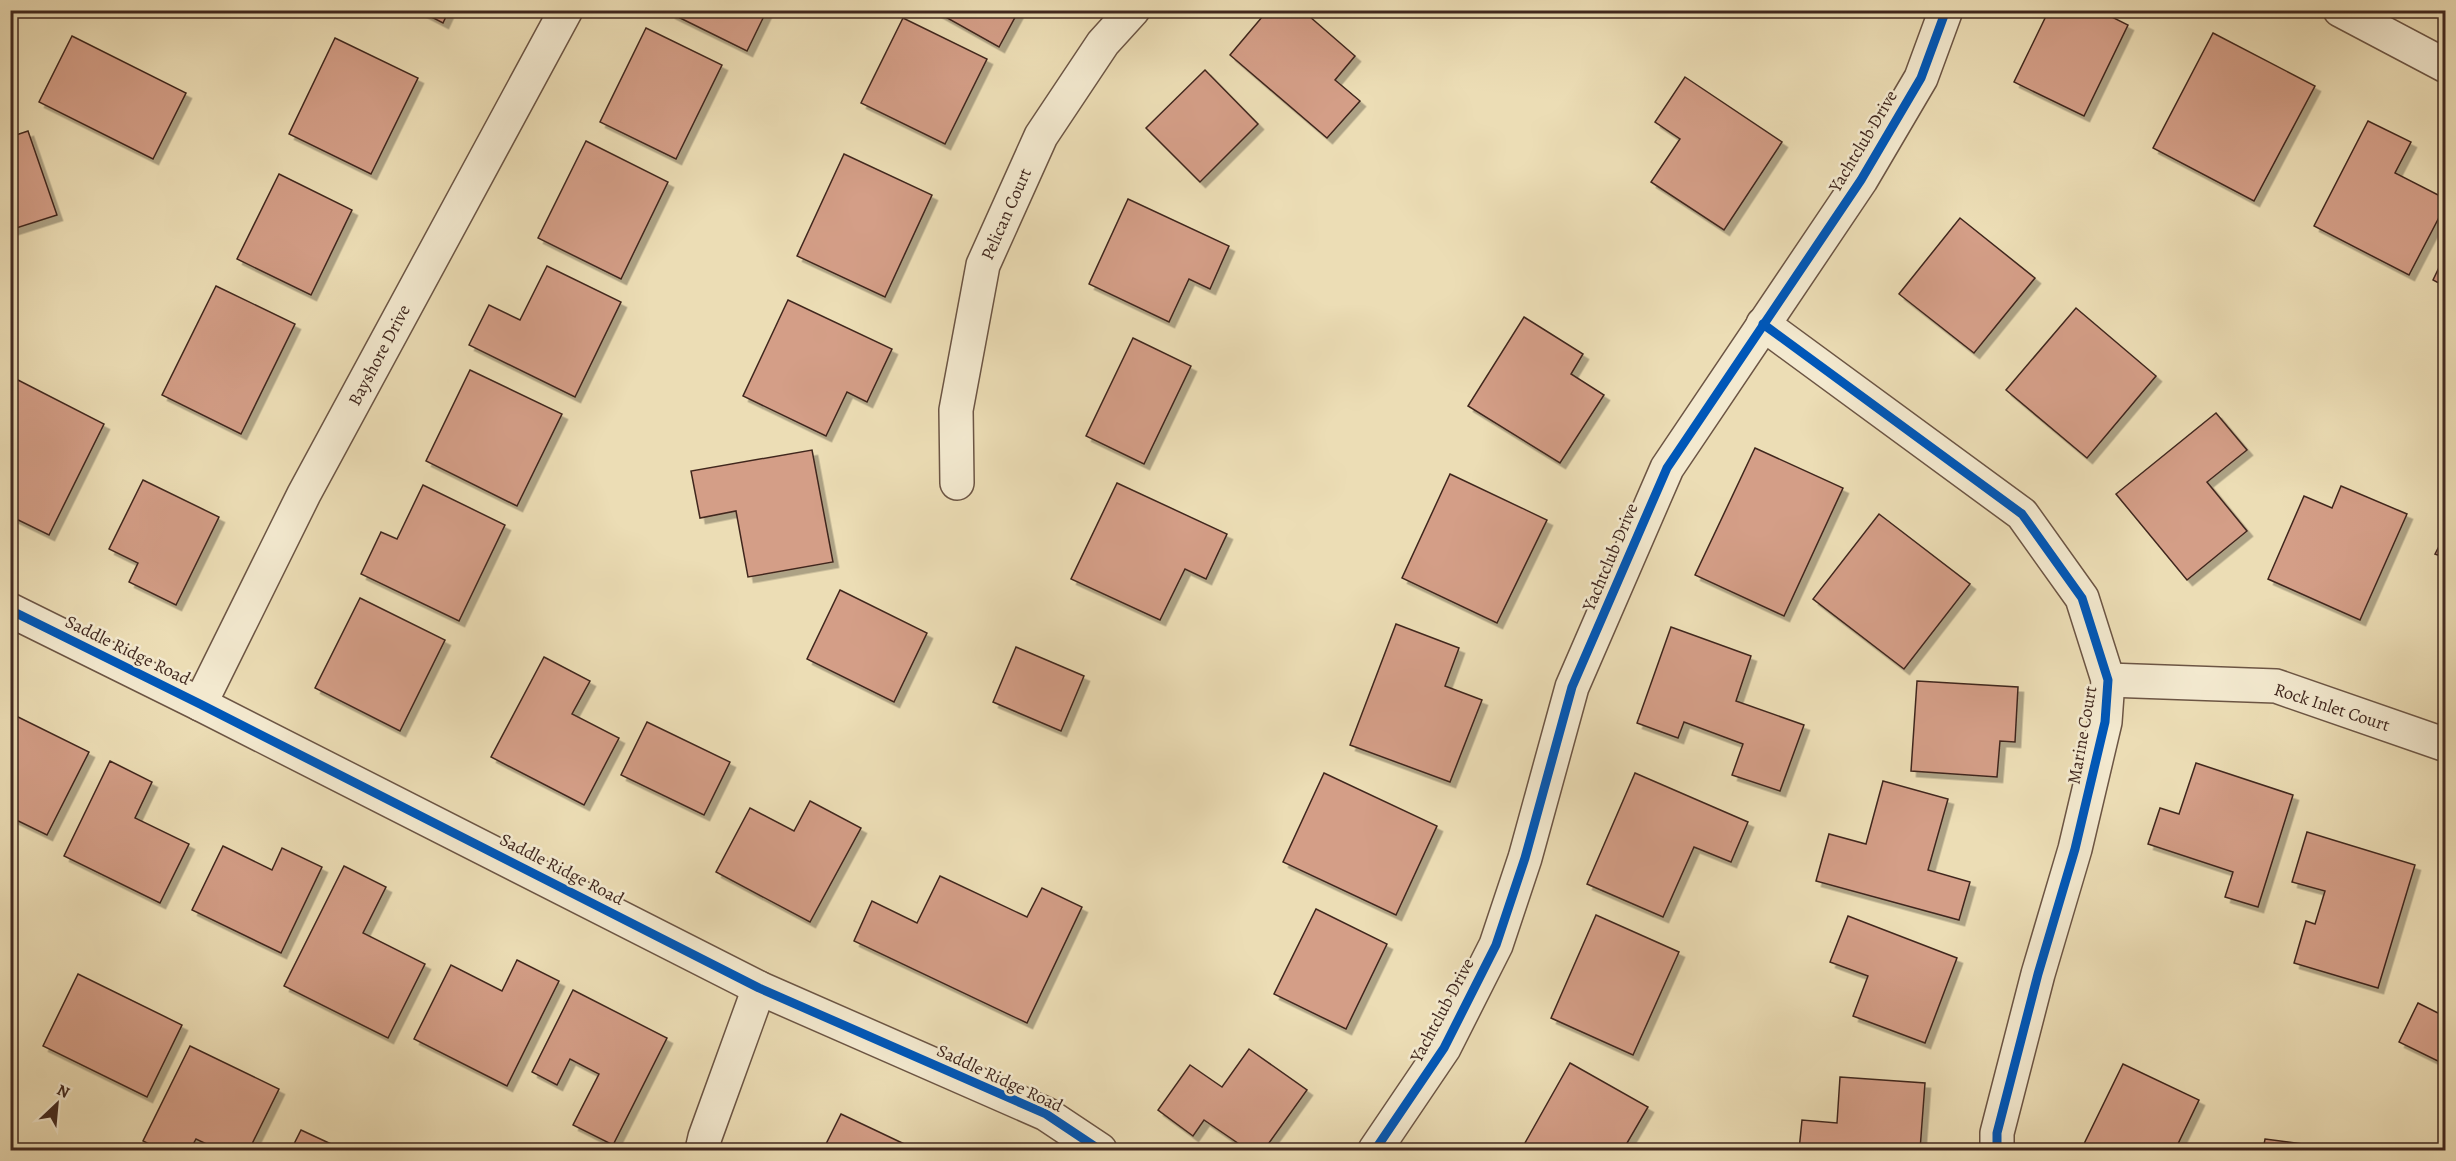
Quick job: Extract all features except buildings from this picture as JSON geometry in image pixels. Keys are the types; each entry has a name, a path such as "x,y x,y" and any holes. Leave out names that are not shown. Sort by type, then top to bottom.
{"street":[{"name":"Bayshore Drive","path":"200,704 304,494 566,10"},
{"name":"Pelican Court","path":"957,483 956,410 982,265 1041,136 1103,42 1133,10"},
{"name":"Yachtclub Drive","path":"1375,1150 1444,1048 1496,945 1525,858 1572,687 1666,468 1861,180 1915,88 1946,10"},
{"path":"2340,10 2445,66"},
{"name":"Marine Court","path":"1763,324 2022,514 2082,598 2108,680 2105,722 2075,849 2038,974 1996,1133 1997,1150"},
{"name":"Saddle Ridge Road","path":"10,610 759,988 1046,1114 1100,1150"},
{"name":"Rock Inlet Court","path":"2108,680 2276,686 2445,745"},
{"path":"702,1150 759,988"}],"cycle path":[{"path":"1375,1150 1444,1048 1496,945 1525,858 1572,687 1667,468 1861,180 1921,78 1946,10"},
{"path":"1763,324 2022,514 2082,598 2108,680 2105,722 2075,849 2038,974 1997,1133 1997,1150"},
{"path":"10,610 759,988 1046,1114 1100,1150"}]}
